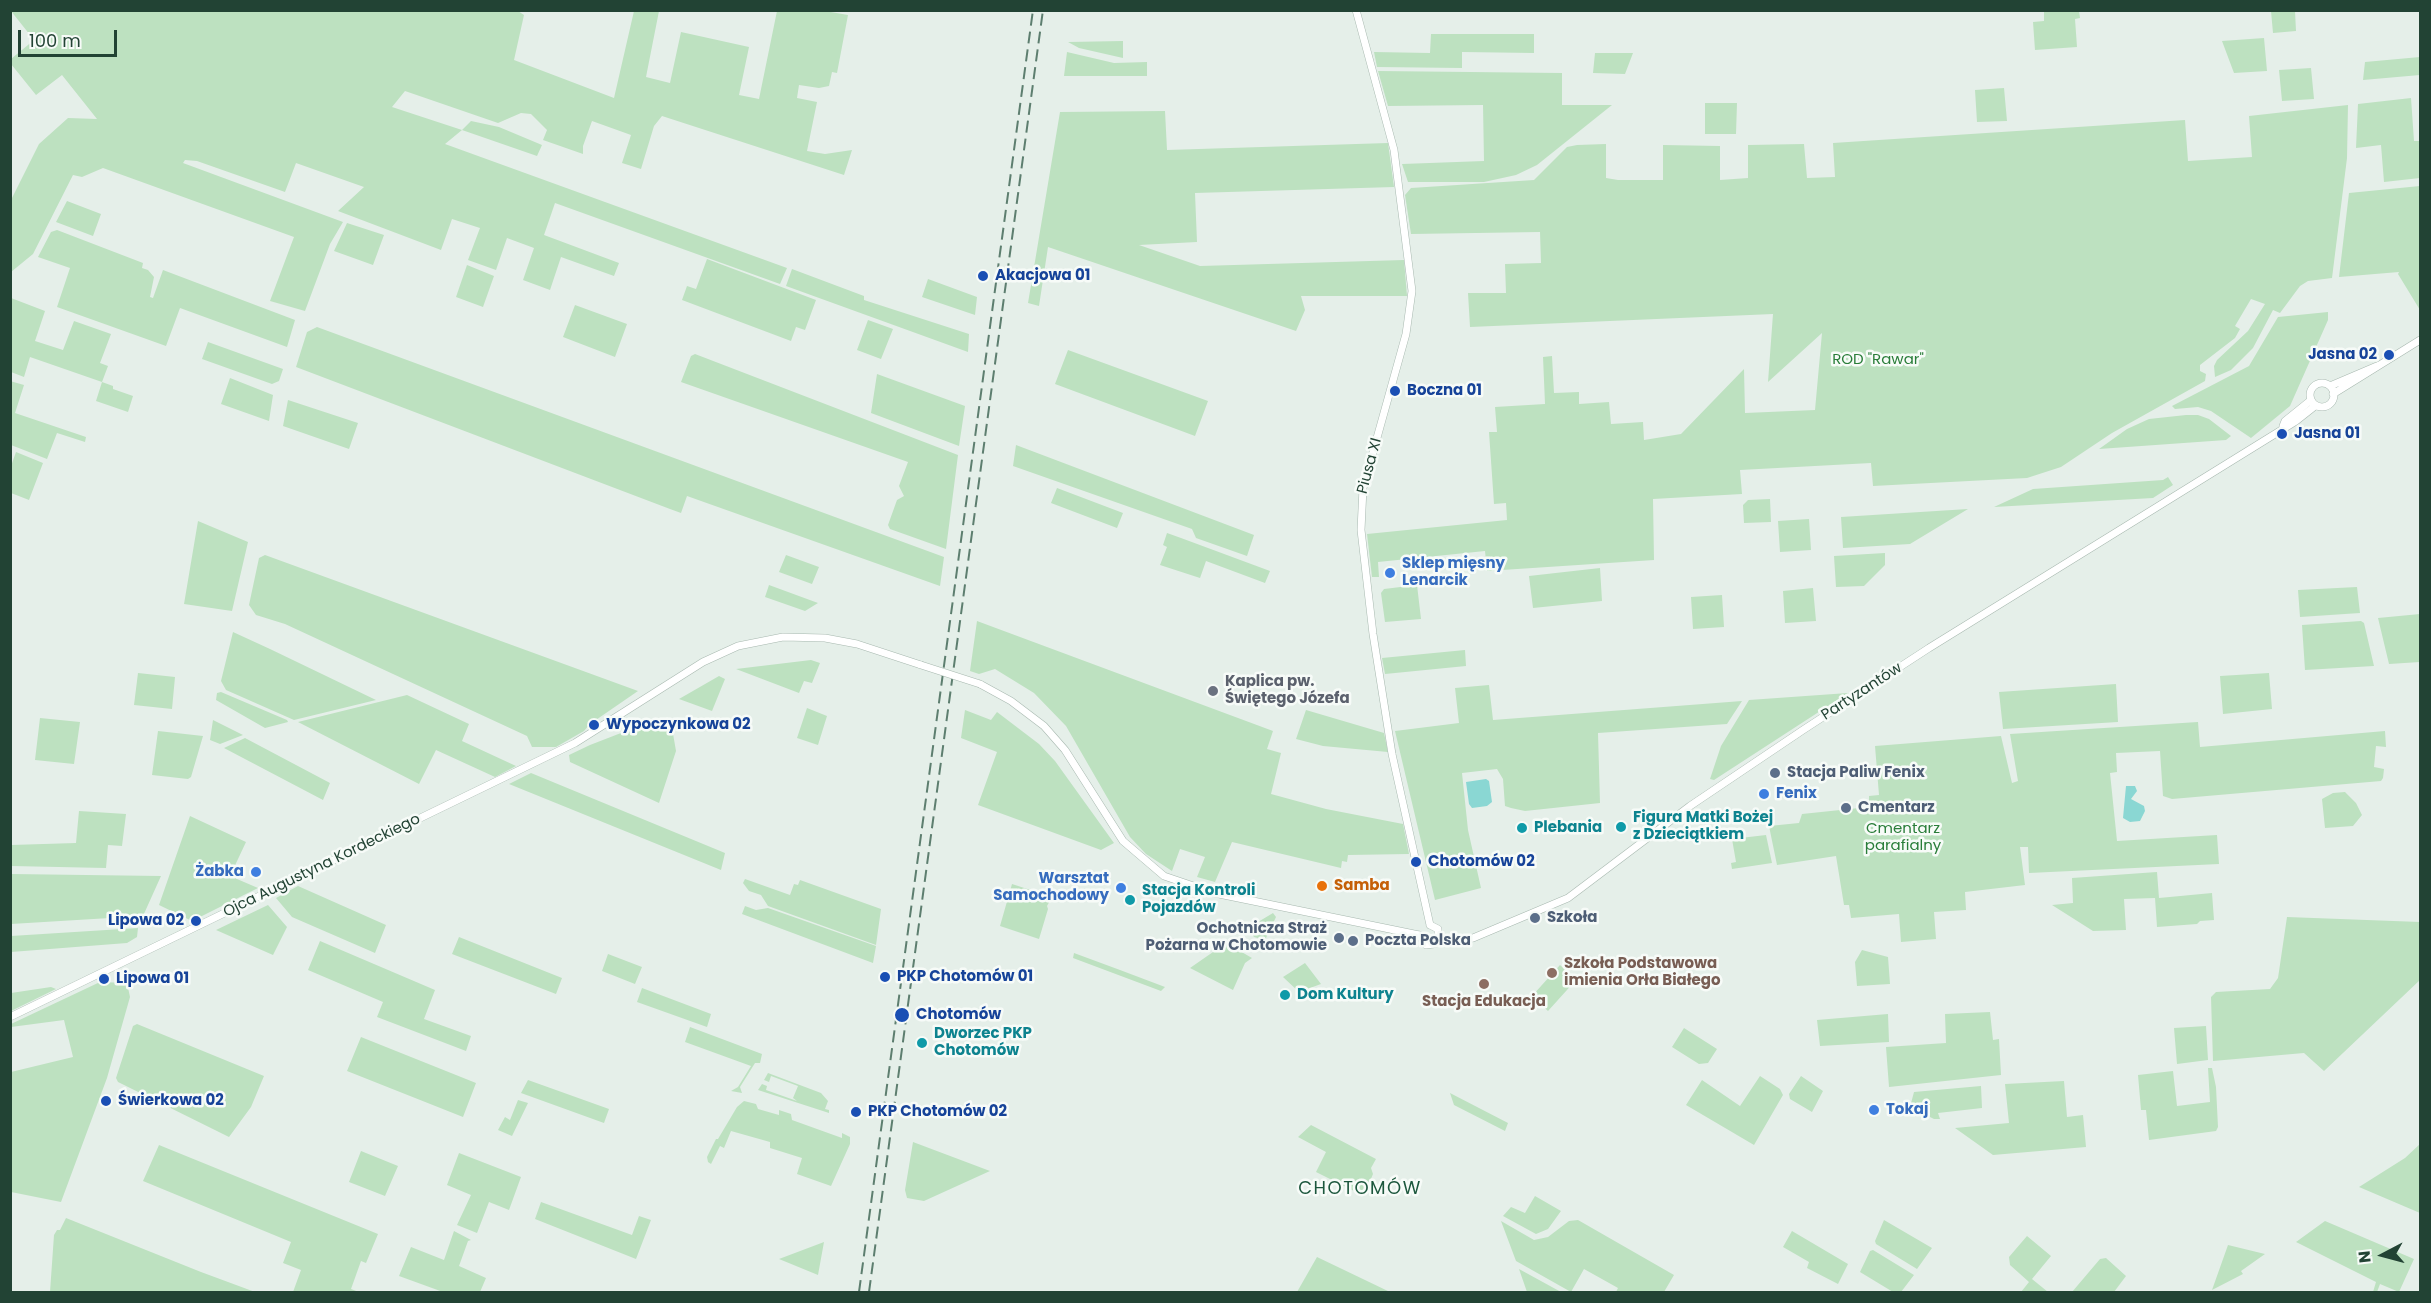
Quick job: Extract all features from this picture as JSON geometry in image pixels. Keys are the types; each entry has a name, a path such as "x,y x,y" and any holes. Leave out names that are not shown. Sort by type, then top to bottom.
{"street":[{"name":"Piusa XI","path":"1356,10 1394,150 1412,291 1406,334 1363,488 1361,530 1373,634 1392,754 1430,925"},
{"path":"2333,394 2330,386 2324,383 2315,385 2310,390 2313,403 2323,407 2329,404 2333,394 2421,340"},
{"path":"2330,386 2380,365"},
{"name":"Partyzantów","path":"1438,939 1451,942 1473,938 1568,897 1690,806 1803,730 2283,426 2285,421 2313,403"},
{"name":"Ojca Augustyna Kordeckiego","path":"10,1017 542,760 575,743 712,657 738,646 771,638 795,636 833,639 980,684 1006,697 1044,726 1065,750 1123,841 1149,866 1164,876 1190,886 1419,935"},
{"path":"1430,925 1438,929 1438,939 1434,944 1426,945 1419,935 1423,927 1430,925"}],"green space":[{"path":"11,11 518,11 524,15 514,60 614,98 634,11 659,11 646,77 670,83 681,32 749,47 739,95 759,99 777,11 825,11 848,15 837,73 832,72 829,86 819,88 799,85 797,98 817,102 807,151 825,154 852,150 844,175 662,116 654,126 641,169 622,163 631,135 592,121 583,146 583,154 543,140 547,130 531,114 521,113 498,123 405,91 392,107 462,130 445,144 787,268 780,284 555,203 544,235 619,263 614,276 561,257 550,290 523,280 534,248 507,238 496,270 468,260 480,228 452,219 441,250 338,211 364,187 296,163 285,192 197,161 185,160 183,163 343,222 330,244 305,311 270,301 294,237 103,168 82,177 73,175 33,254 11,272 11,200 39,144 68,118 97,119 62,75 36,95 11,64 11,59 34,40"},
{"path":"2044,11 2079,11 2080,18 2075,19 2077,47 2035,50 2033,22 2044,21"},
{"path":"2271,11 2295,11 2296,31 2273,33"},
{"path":"1431,34 1534,34 1534,53 1462,52 1462,68 1377,67 1374,52 1430,53"},
{"path":"2264,38 2267,71 2234,73 2222,41"},
{"path":"1123,41 1123,58 1079,48 1068,42"},
{"path":"1067,52 1114,63 1147,62 1147,76 1064,76"},
{"path":"1595,53 1633,53 1625,74 1593,73"},
{"path":"2420,57 2420,75 2363,80 2365,62"},
{"path":"2311,68 2314,99 2282,101 2279,70"},
{"path":"1378,71 1562,73 1562,105 1612,105 1537,165 1516,175 1484,182 1408,182 1402,164 1484,161 1483,105 1388,106"},
{"path":"2004,88 2007,121 1977,122 1975,90"},
{"path":"2411,98 2414,141 2419,141 2420,178 2384,182 2381,145 2356,148 2358,104"},
{"path":"1705,103 1737,103 1736,134 1705,134"},
{"name":"ROD \"Rawar\"","path":"2348,105 2347,158 2332,278 2308,281 2300,286 2280,313 2273,310 2253,348 2231,370 2215,377 2214,366 2217,360 2248,331 2265,304 2251,299 2235,326 2240,329 2235,338 2200,365 2200,371 2206,374 2205,381 2112,433 2061,467 2027,478 1873,486 1871,463 1740,470 1742,494 1653,499 1654,560 1487,571 1485,551 1378,562 1379,577 1372,577 1367,534 1507,520 1506,503 1494,504 1489,432 1497,432 1495,407 1545,404 1543,357 1552,356 1554,393 1579,392 1579,404 1609,402 1611,424 1643,422 1644,440 1681,434 1744,369 1745,413 1815,410 1822,333 1768,382 1773,314 1470,327 1468,293 1506,293 1505,264 1541,263 1540,232 1411,234 1405,195 1411,188 1534,180 1567,147 1577,145 1606,144 1606,178 1618,180 1663,180 1663,145 1720,146 1720,180 1748,178 1748,145 1804,144 1807,178 1835,177 1833,143 2185,120 2188,161 2252,157 2249,116"},
{"path":"1165,111 1167,150 1388,143 1394,187 1195,193 1197,242 1139,245 1200,266 1404,260 1407,296 1301,296 1305,310 1296,331 1048,247 1039,306 1028,303 1060,112"},
{"path":"471,121 499,127 542,145 537,156 462,130"},
{"path":"2420,186 2420,310 2398,274 2399,272 2339,277 2349,193"},
{"path":"67,201 101,214 93,236 56,222"},
{"path":"347,223 384,235 373,265 334,251"},
{"path":"57,230 143,263 142,268 148,270 154,277 150,297 153,298 163,270 295,320 287,347 180,308 166,346 57,307 70,268 38,257 51,232"},
{"path":"707,259 816,300 805,330 796,327 791,341 682,300 687,286 696,289"},
{"path":"467,265 494,276 483,307 456,297"},
{"path":"792,269 864,296 864,300 969,334 968,352 786,286"},
{"path":"928,279 977,297 975,315 922,297"},
{"path":"11,298 45,311 35,341 63,350 74,321 111,334 100,363 108,366 102,382 30,357 24,377 11,372"},
{"path":"575,305 627,324 615,357 563,337"},
{"path":"2328,312 2328,320 2290,406 2251,438 2211,411 2198,407 2175,409 2172,406 2249,366 2278,317"},
{"path":"868,320 893,329 881,359 857,350"},
{"path":"317,327 944,557 940,586 687,496 681,513 296,367 307,332"},
{"path":"208,342 283,369 279,381 272,384 202,359"},
{"path":"1068,350 1208,401 1195,436 1055,384"},
{"path":"695,354 958,455 946,549 890,529 888,525 897,500 904,496 899,486 908,462 681,382 691,356"},
{"path":"877,374 965,406 959,446 871,413"},
{"path":"230,378 273,395 269,421 221,404"},
{"path":"10,381 24,385 15,413 86,437 85,442 57,433 47,459 11,445"},
{"path":"102,382 113,386 113,389 133,396 128,412 96,401"},
{"path":"288,400 358,423 349,449 283,426"},
{"path":"2198,415 2209,419 2231,436 2226,440 2099,449 2127,429 2149,419"},
{"path":"1016,445 1254,535 1247,556 1196,538 1192,529 1013,466"},
{"path":"16,452 43,463 29,500 11,493 11,466"},
{"path":"2168,477 2173,485 2153,498 1994,507 2033,489 2163,480"},
{"path":"1057,488 1123,513 1117,528 1051,503"},
{"path":"1770,499 1771,522 1744,523 1743,505 1748,500"},
{"path":"1968,509 1910,544 1843,548 1841,517"},
{"path":"1809,519 1811,550 1780,552 1778,521"},
{"path":"198,521 248,542 232,611 184,604"},
{"path":"1167,533 1270,571 1265,583 1206,561 1200,578 1160,565 1167,547 1163,545"},
{"path":"1885,553 1885,565 1864,586 1836,587 1834,556"},
{"path":"265,555 638,691 590,724 584,731 556,747 532,747 527,736 285,624 256,615 249,605 259,558"},
{"path":"786,555 819,567 812,584 779,572"},
{"path":"1600,568 1602,601 1533,608 1529,576"},
{"path":"769,585 818,603 805,611 765,597"},
{"path":"1417,585 1421,619 1385,622 1381,593 1384,589"},
{"path":"2357,587 2360,613 2300,617 2298,590"},
{"path":"1813,588 1816,621 1785,623 1783,591"},
{"path":"1722,595 1724,627 1693,629 1691,597"},
{"path":"2420,614 2420,662 2389,664 2378,618"},
{"path":"977,621 1273,731 1267,749 1281,753 1271,794 1326,809 1403,824 1409,854 1348,855 1347,862 1342,861 1341,868 1232,842 1215,882 1197,877 1205,857 1180,849 1172,871 1146,854 1130,837 1066,726 1034,693 995,669 979,674 970,671"},
{"path":"2361,621 2364,623 2374,666 2305,670 2302,625"},
{"path":"233,632 376,700 294,720 226,690 221,681"},
{"path":"1465,650 1466,666 1385,674 1382,658"},
{"path":"811,660 820,663 812,683 804,681 799,693 736,669"},
{"path":"138,673 175,677 172,709 134,705"},
{"path":"2269,673 2272,709 2223,714 2220,676"},
{"path":"719,676 725,679 712,711 679,699"},
{"path":"2116,684 2118,722 2003,729 1999,692"},
{"path":"1489,685 1493,720 1742,701 1727,724 1598,733 1600,803 1525,811 1511,808 1505,806 1503,779 1497,769 1462,773 1468,830 1481,888 1435,900 1395,731 1459,723 1455,688"},
{"path":"221,692 288,722 265,728 216,700 217,693"},
{"path":"1848,693 1714,780 1710,779 1721,746 1749,700"},
{"path":"407,695 469,724 462,741 516,766 495,777 436,750 419,784 298,722"},
{"path":"807,708 827,716 818,745 797,738"},
{"path":"965,710 991,720 997,712 1039,744 1055,761 1114,843 1101,850 978,805 997,752 961,738"},
{"path":"1306,710 1384,733 1388,752 1323,746 1296,739"},
{"path":"40,718 80,722 74,764 35,760"},
{"path":"213,720 243,735 220,744 210,740"},
{"name":"Cmentarz parafialny","path":"2198,722 2200,747 2385,731 2386,747 2376,746 2374,767 2384,769 2383,778 2381,781 2172,799 2163,796 2160,751 2116,753 2117,772 2110,773 2117,841 2217,835 2219,864 2029,873 2028,847 2020,847 2025,885 1965,892 1966,910 1934,912 1936,939 1901,942 1899,914 1851,918 1849,905 1844,905 1836,856 1777,865 1769,826 1799,823 1802,814 1869,807 1869,796 1879,795 1875,746 2001,736 2012,783 2018,781 2010,734"},
{"path":"648,728 672,728 676,751 659,803 570,762 569,755 590,745 621,733"},
{"path":"158,731 203,736 191,777 188,779 152,775"},
{"path":"245,738 330,783 323,800 224,748"},
{"path":"531,773 725,853 721,870 509,784"},
{"path":"2345,792 2356,803 2362,815 2353,826 2325,828 2322,799 2333,793"},
{"path":"79,811 126,814 122,846 108,845 106,868 11,866 11,845 76,843"},
{"path":"190,816 246,842 230,876 258,888 192,921 159,905"},
{"path":"1766,835 1772,863 1732,869 1731,863 1736,862 1732,839"},
{"path":"2157,872 2159,898 2212,893 2214,920 2200,921 2197,924 2157,927 2155,898 2124,899 2126,930 2093,931 2052,905 2073,903 2072,878"},
{"path":"11,874 161,876 143,916 11,924"},
{"path":"745,879 790,895 794,884 798,885 800,880 881,909 876,945 768,906 761,895 749,891 743,883"},
{"path":"1012,884 1052,897 1047,906 1039,939 1000,926"},
{"path":"298,886 386,925 375,953 292,917 276,898"},
{"path":"268,905 287,927 273,955 216,930"},
{"path":"745,906 756,910 768,908 876,946 873,963 742,914"},
{"path":"1273,913 1276,917 1265,940 1254,937 1248,928"},
{"path":"2287,917 2420,922 2420,980 2324,1071 2304,1053 2213,1061 2211,997 2216,992 2270,989 2278,978"},
{"path":"138,928 137,937 127,943 11,952 11,936"},
{"path":"459,937 562,978 556,994 452,954"},
{"path":"320,941 435,990 424,1019 471,1036 466,1051 377,1017 383,1002 308,970"},
{"path":"1226,943 1252,958 1245,963 1233,990 1190,968"},
{"path":"1862,950 1888,957 1890,984 1857,986 1855,962"},
{"path":"1074,953 1165,987 1161,991 1073,958"},
{"path":"608,954 642,967 635,984 602,971"},
{"path":"1305,963 1321,984 1299,992 1283,977"},
{"path":"1560,965 1576,980 1548,1011 1532,996"},
{"path":"100,982 127,983 130,997 107,1078 61,1202 11,1192 11,1072 73,1057 64,1020 11,1027 11,1024"},
{"path":"51,987 56,989 11,1011 11,993"},
{"path":"642,988 711,1014 707,1027 637,1002"},
{"path":"1990,1012 1993,1040 1999,1039 2001,1075 1889,1087 1886,1047 1946,1043 1945,1014"},
{"path":"1888,1014 1889,1042 1820,1046 1817,1020"},
{"path":"137,1024 264,1076 251,1107 229,1137 118,1082 116,1078 133,1026"},
{"path":"2206,1026 2208,1060 2177,1064 2174,1028"},
{"path":"690,1027 762,1054 760,1063 755,1063 740,1087 742,1093 731,1091 738,1087 751,1066 685,1042"},
{"path":"1684,1028 1717,1049 1708,1063 1699,1064 1672,1047"},
{"path":"361,1037 476,1083 463,1117 347,1071"},
{"path":"2208,1068 2212,1068 2216,1087 2218,1127 2216,1131 2149,1140 2146,1110 2141,1110 2138,1075 2173,1071 2177,1106 2210,1102"},
{"path":"768,1073 821,1093 828,1101 825,1109 829,1110 829,1113 758,1090 762,1084 767,1086 766,1090 797,1101 793,1098 798,1086 771,1076 769,1082 764,1080"},
{"path":"1760,1076 1780,1089 1783,1095 1754,1145 1686,1105 1702,1080 1740,1106"},
{"path":"1801,1076 1823,1091 1812,1112 1790,1099 1789,1094"},
{"path":"528,1080 609,1109 604,1123 521,1093"},
{"path":"2064,1081 2067,1117 2083,1115 2086,1147 1993,1155 1955,1128 2009,1123 2005,1084"},
{"path":"1981,1086 1982,1108 1938,1113 1940,1119 1934,1119 1910,1107 1914,1092"},
{"path":"1450,1093 1508,1123 1505,1131 1454,1105"},
{"path":"518,1100 528,1103 512,1136 498,1130 505,1117 510,1120"},
{"path":"744,1101 756,1104 758,1109 779,1115 779,1110 791,1114 792,1120 842,1138 842,1133 850,1137 850,1144 831,1186 797,1174 802,1158 770,1148 770,1142 731,1131 724,1148 720,1146 711,1164 708,1162 707,1157 716,1139 737,1107"},
{"path":"1311,1125 1376,1159 1371,1168 1373,1174 1364,1196 1316,1172 1326,1152 1298,1137"},
{"path":"913,1142 990,1171 924,1201 907,1198 905,1190"},
{"path":"2420,1144 2420,1213 2359,1187 2405,1158"},
{"path":"159,1145 378,1234 366,1263 361,1261 351,1289 359,1292 293,1292 301,1270 283,1263 291,1242 143,1181"},
{"path":"361,1151 398,1166 385,1196 349,1182"},
{"path":"459,1153 521,1177 509,1210 489,1202 477,1233 457,1225 471,1195 447,1185"},
{"path":"1535,1196 1561,1211 1548,1229 1536,1234 1503,1216 1511,1207 1525,1213"},
{"path":"541,1202 632,1235 639,1216 651,1220 636,1259 535,1219"},
{"path":"66,1218 255,1292 50,1292 54,1235 57,1230 60,1230"},
{"path":"1578,1220 1674,1275 1664,1292 1616,1292 1618,1288 1584,1269 1571,1292 1516,1261 1501,1221 1534,1240 1548,1237 1569,1221"},
{"path":"1884,1220 1932,1248 1917,1269 1876,1244 1875,1241"},
{"path":"2325,1221 2414,1259 2399,1292 2380,1284 2377,1292 2373,1292 2376,1282 2296,1242"},
{"path":"454,1231 471,1240 468,1241 459,1266 486,1278 480,1292 443,1292 399,1276 411,1247 444,1260"},
{"path":"1792,1231 1848,1264 1838,1284 1807,1268 1809,1262 1783,1247"},
{"path":"2027,1236 2051,1256 2032,1279 2048,1292 2021,1292 2029,1282 2010,1265 2009,1257"},
{"path":"824,1242 818,1275 779,1259"},
{"path":"2228,1245 2265,1254 2241,1271 2243,1274 2212,1290"},
{"path":"1873,1250 1914,1275 1901,1292 1893,1292 1860,1272 1870,1251"},
{"path":"1317,1257 1390,1292 1297,1292"},
{"path":"2106,1258 2126,1276 2114,1292 2072,1292 2100,1259"},
{"path":"1519,1269 1561,1292 1527,1292"}],"water":[{"path":"1486,779 1489,781 1492,802 1487,806 1472,808 1469,804 1466,782"},
{"path":"2126,786 2135,786 2137,791 2131,799 2144,806 2145,811 2140,821 2130,822 2123,818"}],"railway":[{"path":"859,1292 1033,10"},
{"path":"869,1292 1043,10"}],"place":[{"name":"Akacjowa 01","path":"983,276"},
{"name":"Jasna 02","path":"2389,355"},
{"name":"Boczna 01","path":"1395,391"},
{"name":"Jasna 01","path":"2282,434"},
{"name":"Sklep mięsny Lenarcik","path":"1390,573"},
{"name":"Kaplica pw. Świętego Józefa","path":"1213,691"},
{"name":"Wypoczynkowa 02","path":"594,725"},
{"name":"Stacja Paliw Fenix","path":"1775,773"},
{"name":"Fenix","path":"1764,794"},
{"name":"Cmentarz","path":"1846,808"},
{"name":"Figura Matki Bożej z Dzieciątkiem","path":"1621,827"},
{"name":"Plebania","path":"1522,828"},
{"name":"Chotomów 02","path":"1416,862"},
{"name":"Żabka","path":"256,872"},
{"name":"Samba","path":"1322,886"},
{"name":"Warsztat Samochodowy","path":"1121,888"},
{"name":"Stacja Kontroli Pojazdów","path":"1130,900"},
{"name":"Szkoła","path":"1535,918"},
{"name":"Lipowa 02","path":"196,921"},
{"name":"Ochotnicza Straż Pożarna w Chotomowie","path":"1339,938"},
{"name":"Poczta Polska","path":"1353,941"},
{"name":"Szkoła Podstawowa imienia Orła Białego","path":"1552,973"},
{"name":"PKP Chotomów 01","path":"885,977"},
{"name":"Lipowa 01","path":"104,979"},
{"name":"Stacja Edukacja","path":"1484,984"},
{"name":"Dom Kultury","path":"1285,995"},
{"name":"Chotomów","path":"902,1015"},
{"name":"Dworzec PKP Chotomów","path":"922,1043"},
{"name":"Świerkowa 02","path":"106,1101"},
{"name":"Tokaj","path":"1874,1110"},
{"name":"PKP Chotomów 02","path":"856,1112"}],"district":[{"name":"CHOTOMÓW","path":"1360,1189"}]}
